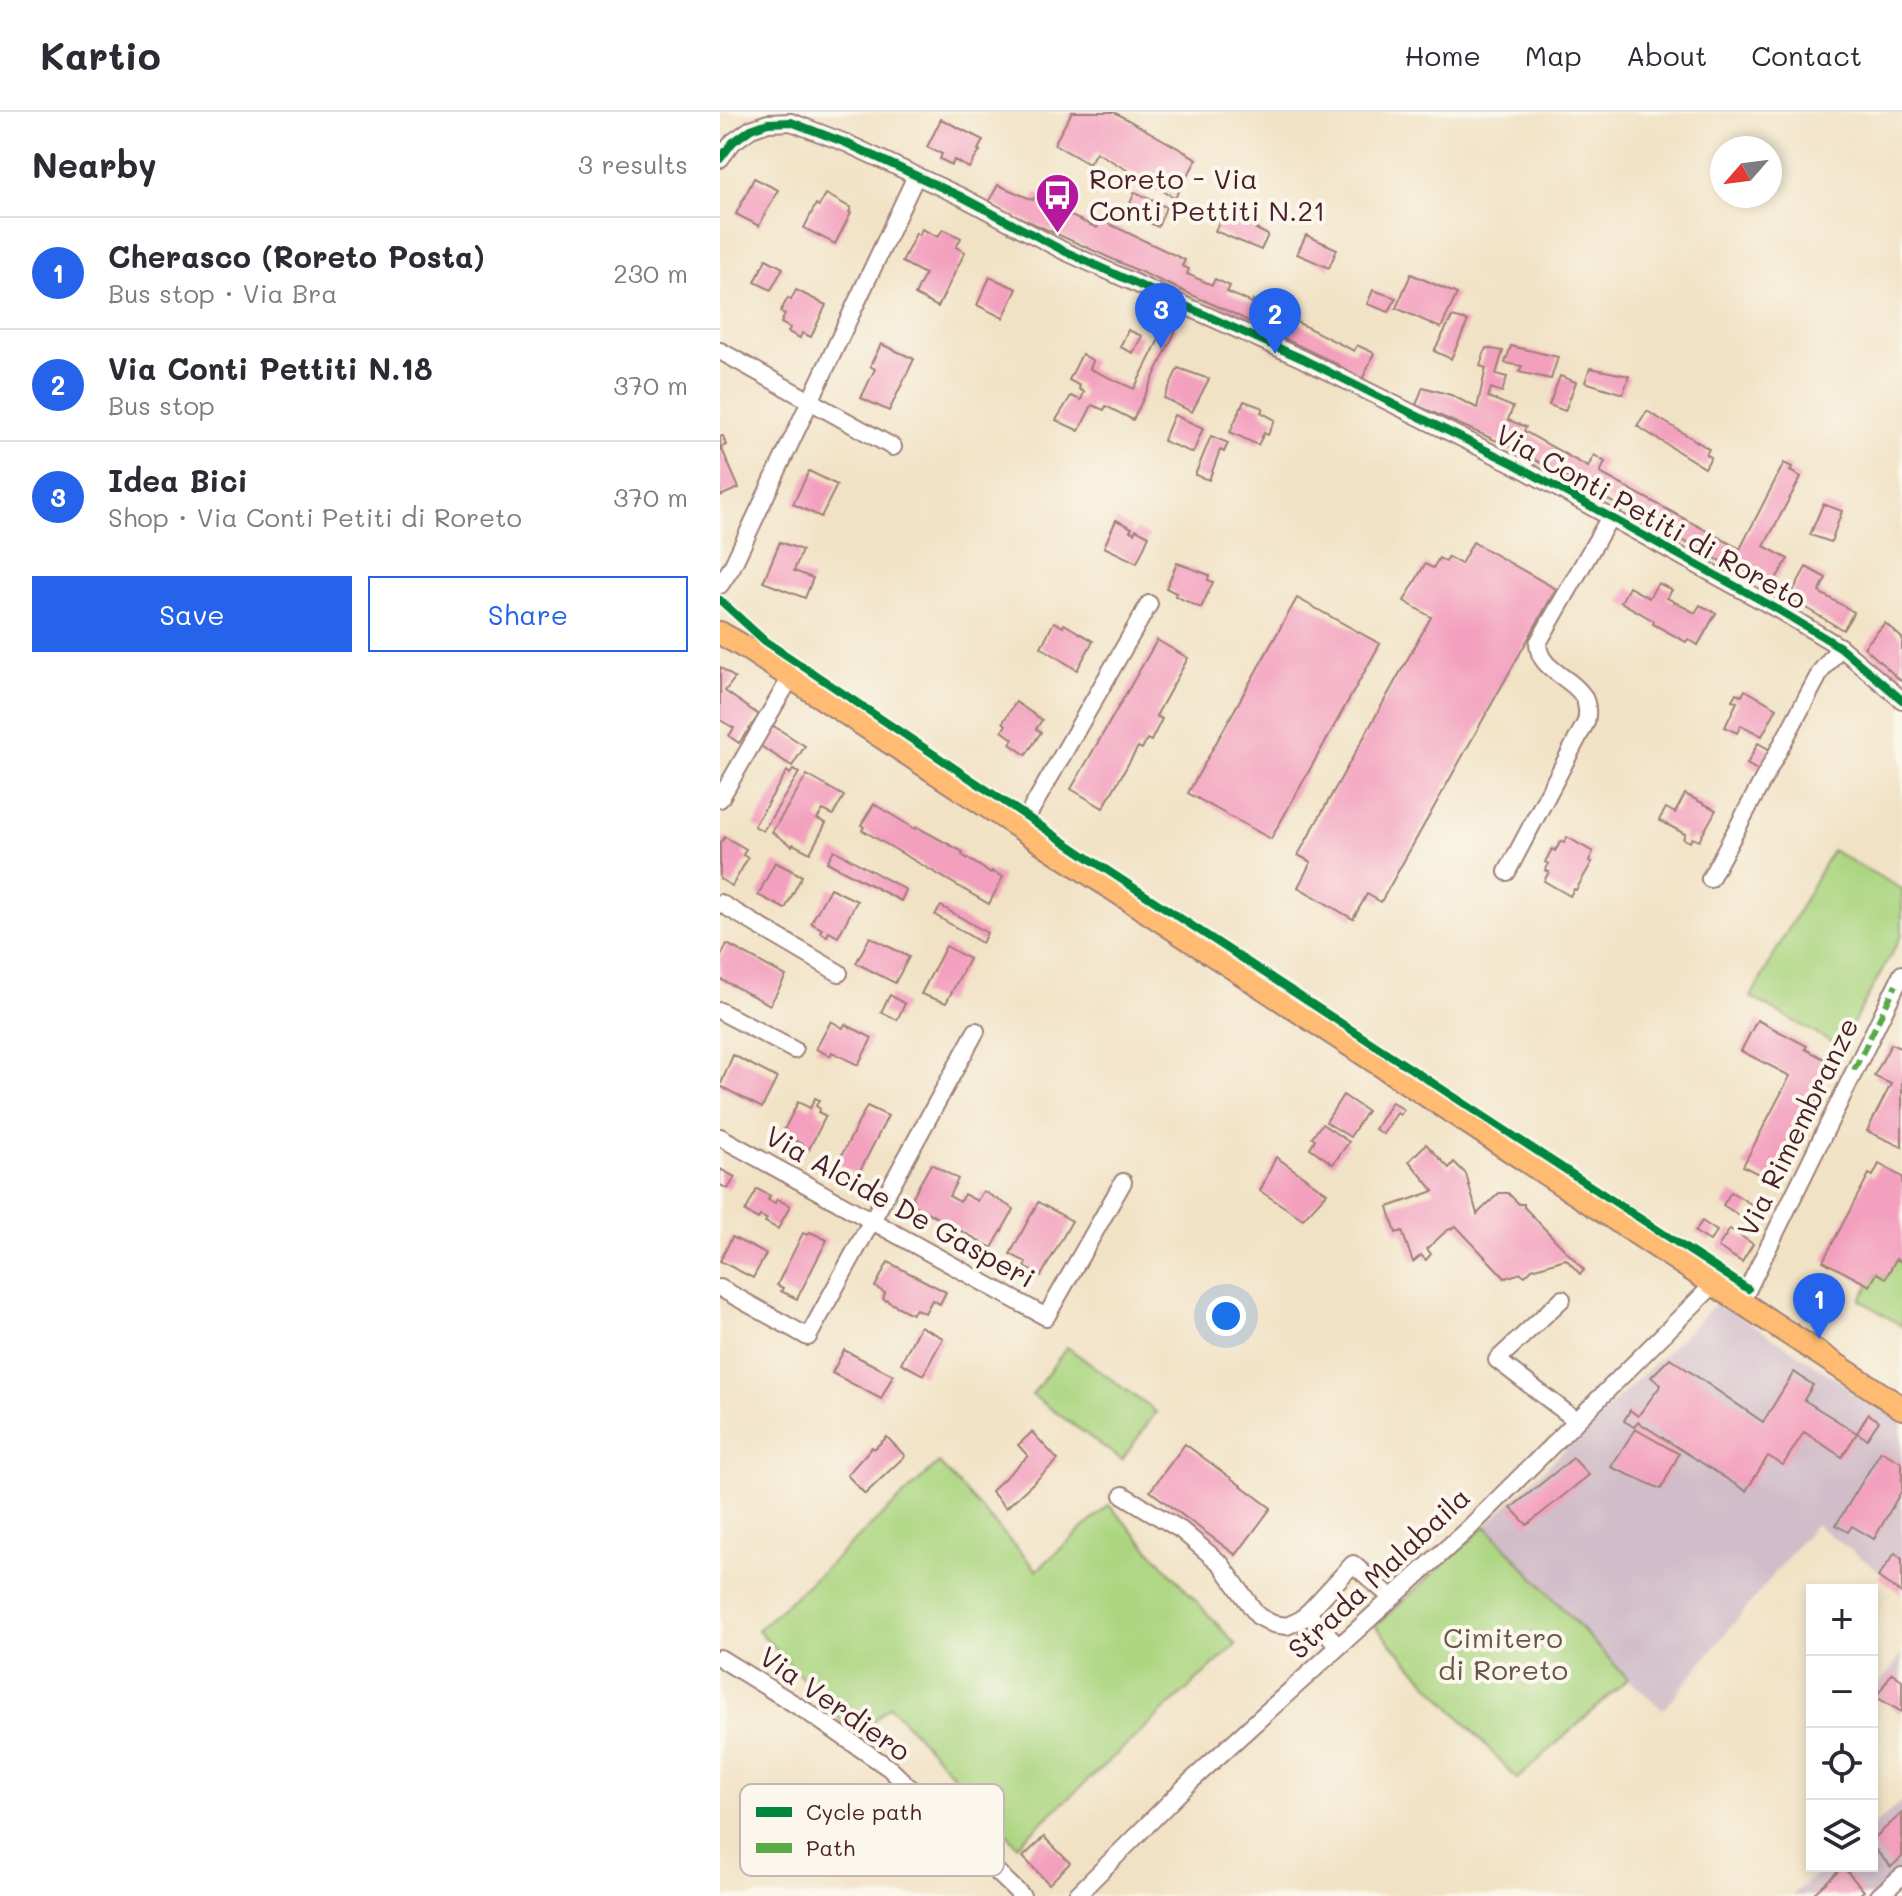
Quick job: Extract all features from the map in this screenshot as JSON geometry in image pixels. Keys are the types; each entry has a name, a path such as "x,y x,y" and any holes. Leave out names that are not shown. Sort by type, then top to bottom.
{"main road":[{"path":"720,622 748,649"},
{"path":"720,633 1902,1408"}],"street":[{"name":"Via Conti Petiti di Roreto","path":"720,159 750,120 791,122 846,143 1064,251 1303,359 1514,464 1840,647 1902,700"},
{"path":"720,585 732,567 916,176"},
{"path":"720,351 893,447"},
{"path":"1507,872 1586,722 1589,710 1580,691 1541,660 1538,643 1610,517"},
{"path":"1020,829 1149,604"},
{"path":"1710,879 1821,671 1840,647"},
{"path":"720,799 791,677"},
{"path":"720,903 839,973"},
{"name":"Via Rimembranze","path":"1741,1303 1899,980"},
{"path":"720,1011 794,1050"},
{"path":"720,1288 808,1337 976,1031"},
{"name":"Via Alcide De Gasperi","path":"720,1137 1046,1317 1123,1182"},
{"name":"Strada Malabaila","path":"1076,1896 1191,1781 1468,1529 1714,1284"},
{"path":"1562,1299 1497,1360 1576,1420"},
{"path":"1123,1495 1181,1530 1221,1564 1263,1620 1287,1626 1307,1613 1353,1564 1392,1598"},
{"path":"1307,1613 1339,1646"},
{"name":"Via Verdiero","path":"720,1658 809,1713 889,1768 906,1784"},
{"name":"Via Verdiero","path":"1001,1876 1022,1896"},
{"path":"1879,1896 1902,1876"}],"shaded area":[{"path":"1718,1302 1902,1422 1902,1588 1815,1524 1663,1710 1628,1679 1486,1526"},
{"path":"1902,1654 1902,1714 1878,1698 1878,1686"},
{"path":"1902,1801 1902,1896 1791,1896 1819,1872 1878,1872 1878,1822"}],"green space":[{"path":"1832,850 1902,889 1902,934 1840,1047 1751,997"},
{"path":"1896,1259 1902,1262 1902,1326 1860,1300 1877,1273 1886,1277"},
{"path":"1067,1347 1156,1412 1122,1460 1032,1395"},
{"path":"939,1463 1037,1570 1109,1505 1236,1645 1017,1845 1004,1831 1004,1784 961,1784 890,1706 856,1737 758,1630"},
{"name":"Cimitero di Roreto","path":"1486,1526 1628,1679 1517,1779 1375,1626"}],"building":[{"path":"1072,112 1114,112 1197,159 1175,198 1096,152 1089,164 1054,144"},
{"path":"941,119 983,140 969,168 954,160 952,165 940,159 942,154 927,147"},
{"path":"754,178 778,190 759,226 736,214"},
{"path":"998,185 1033,200 1037,193 1063,204 1060,211 1097,228 1101,220 1185,260 1182,266 1189,269 1187,274 1212,285 1215,279 1230,286 1227,292 1252,303 1253,300 1354,351 1357,345 1374,353 1362,380 1337,364 1232,313 1008,212 989,201"},
{"path":"1135,192 1166,207 1158,227 1126,212"},
{"path":"826,194 851,208 835,244 804,228 816,204 819,206"},
{"path":"1226,208 1259,223 1256,229 1268,235 1261,250 1215,231"},
{"path":"922,229 938,237 943,229 961,238 956,247 965,252 938,307 915,295 925,274 902,262 916,233 919,235"},
{"path":"1306,235 1337,249 1329,268 1297,254"},
{"path":"766,259 783,268 771,290 755,282"},
{"path":"1411,274 1457,294 1441,328 1396,308"},
{"path":"990,277 1017,289 1003,318 977,305"},
{"path":"796,290 826,305 811,337 802,333 800,338 788,332 790,328 781,323 785,314 780,312"},
{"path":"1373,290 1396,298 1389,312 1367,304"},
{"path":"1452,317 1468,321 1451,359 1434,351"},
{"path":"1167,323 1177,328 1133,420 1106,406 1104,410 1092,405 1079,431 1056,420 1071,396 1081,400 1084,392 1069,380 1082,354 1093,361 1090,369 1134,389"},
{"path":"1128,330 1142,336 1133,353 1120,347"},
{"path":"881,344 914,359 889,411 861,398 875,369 870,366"},
{"path":"1511,346 1558,357 1551,379 1519,372 1522,366 1505,363"},
{"path":"1486,348 1503,351 1496,374 1507,377 1502,392 1491,388 1488,397 1513,407 1508,420 1526,427 1524,431 1588,467 1594,455 1605,462 1600,473 1740,549 1784,463 1792,467 1790,471 1801,477 1764,546 1788,559 1772,585 1735,564 1733,568 1515,449 1416,405 1423,387 1451,395 1477,408 1486,368 1480,366"},
{"path":"1178,368 1209,379 1192,412 1164,398"},
{"path":"1590,368 1629,376 1623,394 1585,382"},
{"path":"1560,376 1576,382 1565,411 1549,405"},
{"path":"1244,401 1263,408 1261,412 1275,420 1268,435 1264,433 1258,445 1230,432"},
{"path":"1647,411 1709,449 1706,454 1711,457 1705,468 1637,426"},
{"path":"1174,415 1203,428 1193,453 1163,441"},
{"path":"720,436 723,436 726,445 721,447 739,488 720,496"},
{"path":"1211,436 1228,443 1224,452 1220,450 1209,480 1195,475"},
{"path":"809,471 837,485 821,517 793,504"},
{"path":"1823,504 1842,511 1831,542 1810,535"},
{"path":"1116,520 1132,528 1130,531 1134,533 1136,529 1149,536 1137,563 1104,547"},
{"path":"780,542 802,550 794,571 813,578 805,598 763,582"},
{"path":"1473,542 1556,589 1381,902 1367,894 1353,919 1298,887 1311,862 1298,855 1431,617 1404,601 1425,564 1433,568 1439,558 1446,562 1448,557 1461,564"},
{"path":"1177,563 1209,575 1208,580 1213,582 1201,608 1175,596 1176,593 1166,588"},
{"path":"1806,567 1826,578 1819,592 1854,612 1843,630 1789,598"},
{"path":"1658,583 1672,590 1667,598 1695,613 1700,605 1716,613 1698,645 1653,624 1654,621 1621,602 1629,587 1649,598"},
{"path":"1297,598 1380,644 1271,839 1188,793"},
{"path":"1054,622 1063,627 1064,624 1093,641 1077,670 1041,647"},
{"path":"1885,623 1902,638 1902,682 1864,647"},
{"path":"1157,640 1188,658 1156,716 1162,719 1151,741 1147,739 1142,749 1138,747 1103,808 1071,789"},
{"path":"720,667 735,678 725,691 759,715 739,743 729,736 734,728 720,720"},
{"path":"1745,690 1777,708 1762,736 1741,725 1737,733 1725,727 1737,702 1732,700 1736,693 1742,696"},
{"path":"1016,702 1042,720 1036,729 1041,732 1026,755 1010,744 1013,739 1002,731 1006,725 1003,722"},
{"path":"772,725 805,746 792,766 759,745"},
{"path":"1758,743 1770,750 1759,771 1747,764"},
{"path":"793,770 799,773 763,831 754,826 787,771 790,774"},
{"path":"807,775 844,796 833,815 823,810 817,819 826,823 810,853 792,846 772,832"},
{"path":"1685,794 1716,810 1699,841 1683,839 1685,834 1659,820 1666,808 1675,813"},
{"path":"874,804 915,829 917,827 963,852 962,855 991,873 1003,877 989,904 862,830 864,827 861,825"},
{"path":"725,837 746,849 743,855 748,858 732,886 720,879 720,844"},
{"path":"1567,837 1593,852 1589,861 1592,862 1570,896 1544,881 1549,872 1545,870 1549,864 1545,862 1552,849 1555,851"},
{"path":"834,850 906,890 901,901 827,862"},
{"path":"775,862 802,876 785,909 758,895"},
{"path":"830,888 857,901 838,937 829,932 827,936 811,923"},
{"path":"941,906 987,933 982,943 935,915"},
{"path":"870,937 909,957 895,983 856,963"},
{"path":"727,944 786,976 770,1005 720,979 720,958"},
{"path":"946,946 969,959 946,1003 921,994"},
{"path":"890,995 905,1004 897,1020 881,1012"},
{"path":"1757,1020 1834,1064 1774,1182 1743,1166 1790,1076 1741,1051"},
{"path":"831,1021 843,1028 845,1024 872,1038 858,1065 832,1052 830,1056 816,1049"},
{"path":"1891,1044 1902,1049 1902,1147 1867,1131 1891,1084 1874,1076"},
{"path":"733,1055 777,1078 762,1108 720,1086"},
{"path":"1343,1095 1367,1111 1350,1137 1326,1122"},
{"path":"815,1098 819,1100 816,1106 820,1109 818,1112 826,1116 809,1149 796,1141 794,1145 785,1140 787,1136 782,1134 798,1102 810,1108"},
{"path":"1392,1102 1404,1110 1400,1115 1397,1113 1383,1134 1375,1129"},
{"path":"867,1106 888,1116 858,1175 837,1164"},
{"path":"1322,1124 1349,1142 1333,1164 1310,1148 1315,1139 1312,1137"},
{"path":"1426,1144 1449,1168 1454,1162 1466,1174 1477,1214 1499,1193 1508,1193 1519,1204 1524,1204 1584,1270 1580,1274 1566,1259 1532,1269 1525,1276 1521,1273 1505,1278 1456,1226 1427,1249 1431,1254 1426,1260 1421,1255 1413,1262 1402,1231 1396,1233 1388,1207 1434,1191 1409,1161"},
{"path":"1276,1157 1327,1193 1303,1219 1260,1191"},
{"path":"931,1164 958,1179 949,1196 960,1202 964,1194 977,1201 983,1191 1014,1209 992,1248 914,1205 913,1196"},
{"path":"1879,1164 1902,1177 1902,1262 1896,1259 1886,1278 1877,1273 1870,1286 1823,1261 1869,1174 1873,1176"},
{"path":"720,1169 735,1177 728,1189 720,1185"},
{"path":"757,1189 770,1196 768,1200 775,1203 777,1199 790,1206 778,1229 765,1222 767,1219 760,1216 758,1219 745,1212"},
{"path":"1731,1192 1751,1204 1743,1218 1723,1205"},
{"path":"1038,1202 1072,1221 1041,1276 1025,1267 1026,1262 1010,1254"},
{"path":"1702,1221 1717,1231 1710,1241 1695,1232"},
{"path":"1730,1229 1753,1244 1742,1262 1718,1247"},
{"path":"810,1232 827,1240 797,1299 781,1291 783,1288 777,1285 803,1233 808,1235"},
{"path":"732,1237 766,1254 753,1278 720,1261"},
{"path":"888,1262 946,1292 940,1304 932,1300 925,1313 916,1309 912,1314 883,1299 885,1293 875,1287"},
{"path":"920,1326 943,1338 923,1375 901,1363"},
{"path":"844,1350 893,1375 881,1399 832,1373"},
{"path":"1670,1358 1763,1422 1794,1372 1813,1385 1804,1400 1857,1433 1842,1457 1804,1432 1783,1465 1768,1456 1746,1491 1638,1422 1634,1427 1624,1421 1630,1410 1638,1416 1661,1385 1651,1377"},
{"path":"1868,1414 1879,1421 1867,1439 1857,1433"},
{"path":"1635,1429 1679,1454 1661,1489 1611,1467"},
{"path":"1032,1432 1058,1460 1006,1508 991,1491 1028,1456 1018,1445"},
{"path":"887,1437 905,1456 865,1494 847,1475 872,1447 874,1449"},
{"path":"1185,1444 1271,1508 1236,1555 1150,1491"},
{"path":"1881,1451 1902,1463 1902,1490 1874,1539 1852,1526 1848,1532 1836,1525"},
{"path":"1573,1458 1589,1475 1527,1525 1511,1508"},
{"path":"1895,1553 1902,1559 1902,1594 1878,1577"},
{"path":"1307,1626 1317,1636 1304,1649 1294,1638"},
{"path":"1892,1673 1902,1680 1902,1712 1878,1698"},
{"path":"1902,1813 1902,1857 1891,1867 1878,1853 1878,1835"},
{"path":"1044,1837 1070,1863 1049,1884 1023,1857"},
{"path":"1837,1872 1847,1872 1864,1891 1858,1896 1811,1896"}],"marked path":[{"path":"1854,1070 1896,985"}],"cycle path":[{"path":"720,159 733,142 751,129 768,123 791,122 846,143 962,197 1064,251 1303,359 1514,464 1840,647 1902,700"},
{"path":"720,600 765,641 1090,859 1748,1289"}],"place":[{"name":"Roreto - Via Conti Pettiti N.21","path":"1058,234"},
{"name":"Idea Bici","path":"1161,349"},
{"name":"Via Conti Pettiti N.18","path":"1275,354"},
{"name":"Cherasco (Roreto Posta)","path":"1819,1339"}]}
